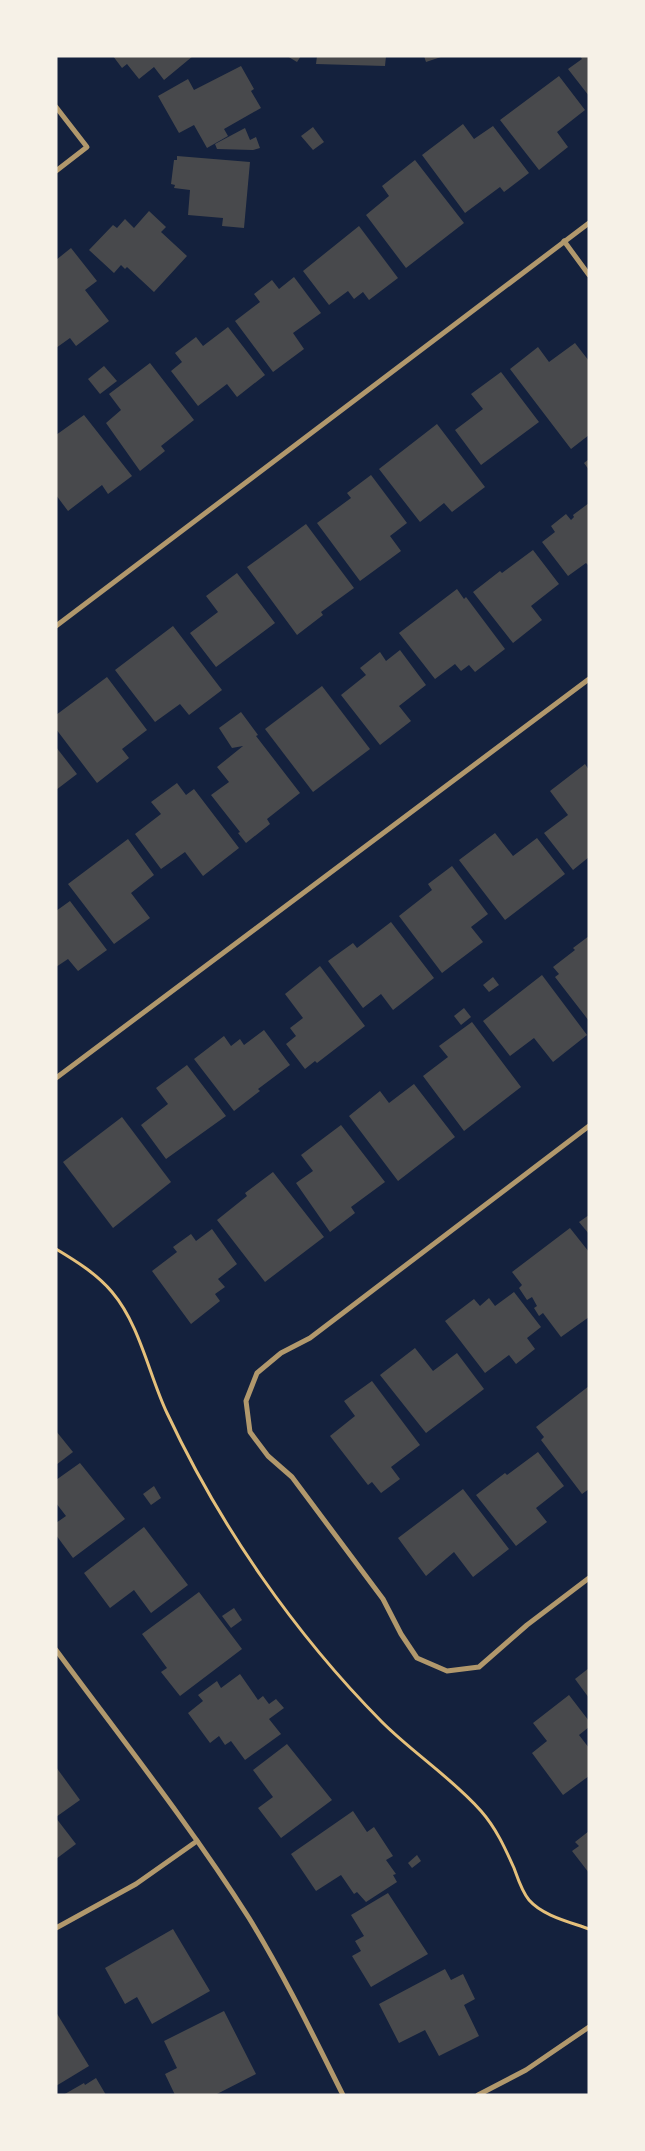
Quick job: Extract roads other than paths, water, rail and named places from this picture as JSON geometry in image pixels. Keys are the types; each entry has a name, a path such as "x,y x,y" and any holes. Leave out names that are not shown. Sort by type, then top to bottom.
{"street":[{"path":"56,107 87,147 56,171"},
{"path":"56,626 589,223"},
{"path":"564,241 589,275"},
{"path":"56,1078 589,679"},
{"path":"589,1126 310,1338 281,1353 257,1372 246,1401 250,1432 268,1456 292,1477 366,1576 383,1599 400,1634 418,1658 447,1671 479,1667 528,1625 589,1578"},
{"path":"56,1650 197,1841 249,1918 281,1974 343,2095"},
{"path":"56,1928 136,1884 197,1841"},
{"path":"478,2095 526,2070 589,2026"}]}
